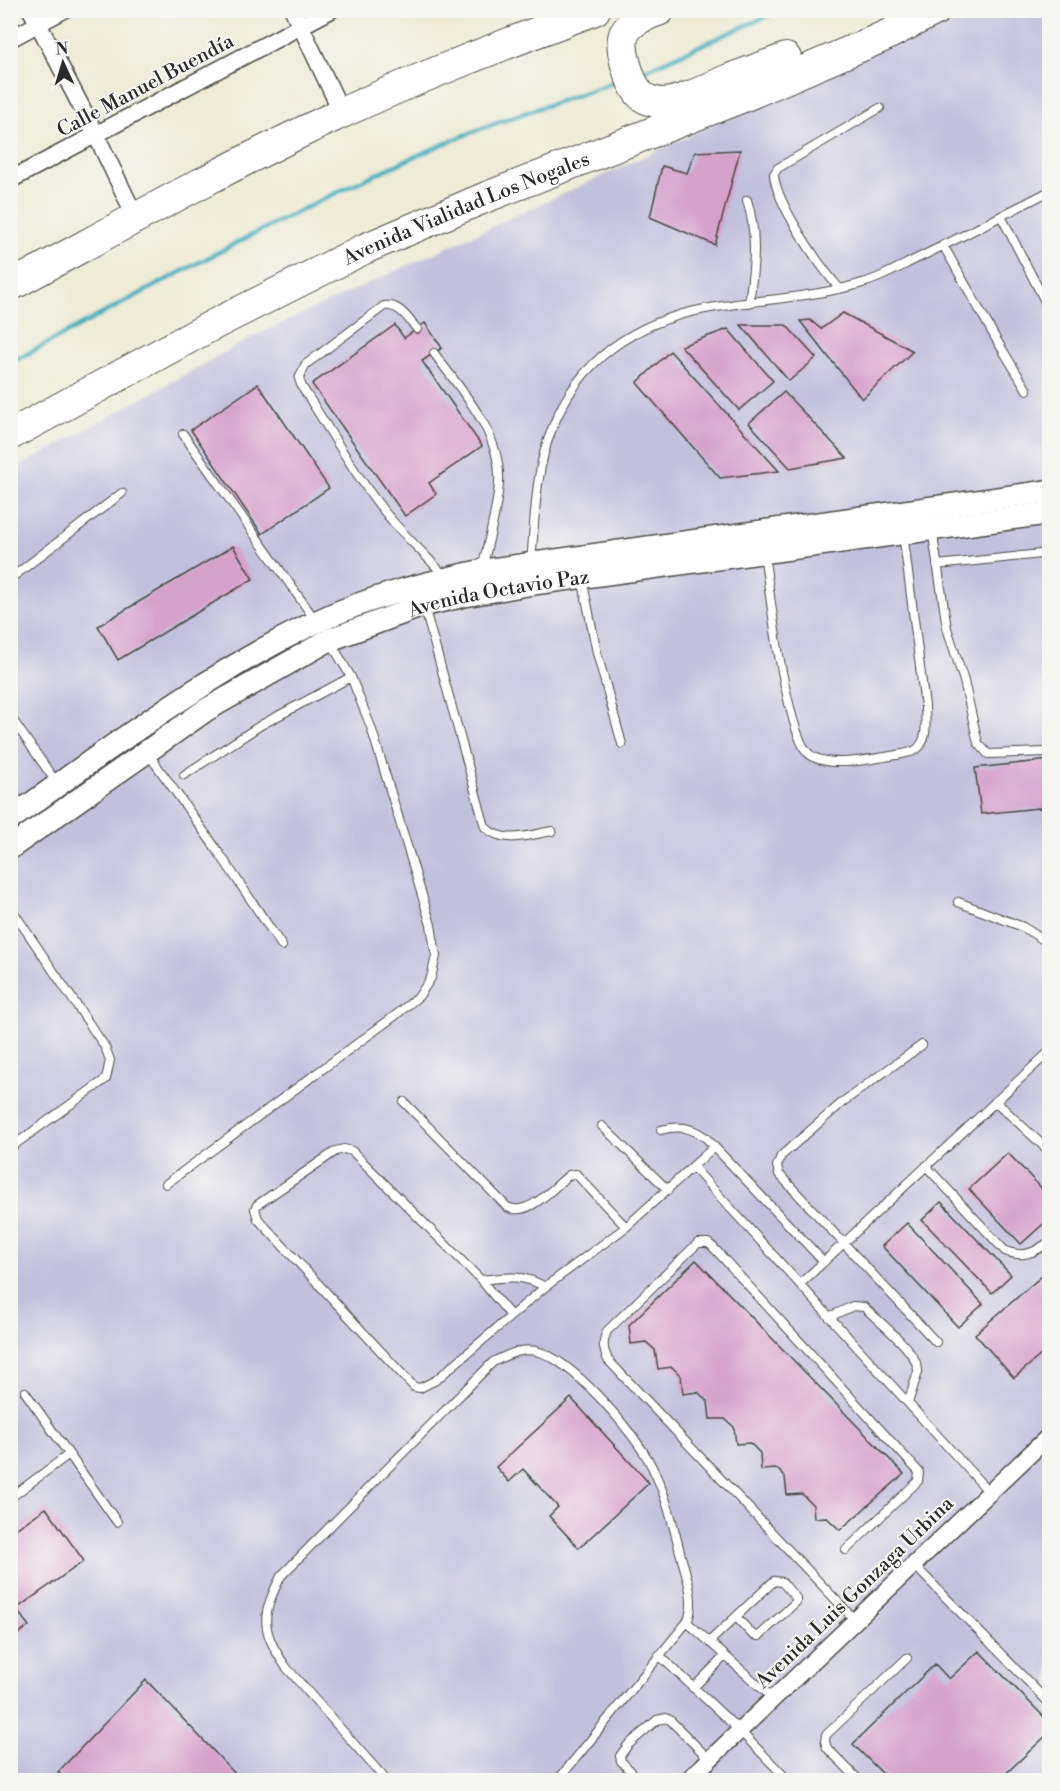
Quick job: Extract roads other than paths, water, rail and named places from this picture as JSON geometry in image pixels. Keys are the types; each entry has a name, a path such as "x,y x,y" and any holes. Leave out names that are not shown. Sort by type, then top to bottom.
{"highway":[{"path":"660,10 630,26 622,43 625,62 639,93 647,100 664,103 695,94 791,56 823,47 885,36"},
{"name":"Avenida Vialidad Los Nogales","path":"10,435 213,325 364,249 484,198 743,97 885,36 936,10"},
{"path":"10,286 220,173 342,113 586,12"}],"street":[{"path":"10,39 34,17 64,10"},
{"path":"293,10 342,113"},
{"name":"Calle Manuel Buendía","path":"10,180 331,10"},
{"path":"34,17 96,135 136,218"},
{"name":"Avenida Octavio Paz","path":"17,807 58,785 151,719 235,666 323,631 462,596 530,575 1050,491"},
{"name":"Avenida Octavio Paz","path":"10,848 323,631 394,592 481,571 582,577 1050,513"},
{"name":"Avenida Luis Gonzaga Urbina","path":"688,1780 1050,1435"}],"lane":[{"path":"840,289 819,263 802,236 777,191 774,174 778,168 880,108"},
{"path":"530,575 542,461 552,428 571,391 590,366 624,338 663,319 705,309 810,295 869,281 1050,191"},
{"path":"747,201 754,231 755,256 749,303"},
{"path":"1000,216 1050,311"},
{"path":"943,245 996,339 1028,390"},
{"path":"417,329 394,306 384,306 305,364 299,379 302,387 379,503 396,525 446,578"},
{"path":"434,353 480,418 494,449 499,484 481,571"},
{"path":"166,1184 419,996 431,978 436,956 430,925 371,727 351,677 323,631 183,434"},
{"path":"10,579 122,493"},
{"path":"932,529 947,628 964,681 981,748 988,754 1000,755 1046,752"},
{"path":"764,552 782,668 797,732 806,752 817,759 834,762 861,761 915,751 922,744 926,732 925,706 903,533"},
{"path":"937,565 1050,553"},
{"path":"582,577 597,652 622,744"},
{"path":"424,605 484,827 492,834 514,838 552,831"},
{"path":"184,775 261,725 351,677"},
{"path":"10,716 58,785"},
{"path":"147,751 282,946"},
{"path":"958,902 1023,927 1050,944"},
{"path":"10,907 105,1047 110,1060 106,1079 10,1148"},
{"path":"922,1045 844,1101 807,1132 778,1161 779,1174 936,1342"},
{"path":"800,1284 1050,1051"},
{"path":"995,1101 1050,1152"},
{"path":"404,1102 507,1207 519,1209 527,1207 572,1173 578,1176 626,1227"},
{"path":"602,1126 668,1190"},
{"path":"661,1130 673,1126 686,1127 697,1132 824,1262"},
{"path":"511,1316 481,1280 351,1151 344,1149 336,1151 257,1205 255,1209 258,1219 414,1387 420,1388 436,1380 545,1287 626,1227 714,1147"},
{"path":"926,1166 1005,1251 1025,1256 1050,1241"},
{"path":"693,1167 990,1492"},
{"path":"846,1550 918,1481 919,1472 713,1247 708,1243 698,1243 607,1331 603,1340 603,1350 608,1360 684,1442 855,1620"},
{"path":"481,1280 520,1277 531,1279 545,1287"},
{"path":"829,1317 853,1306 864,1307 913,1355 918,1372 908,1403"},
{"path":"386,1780 286,1667 272,1646 264,1623 270,1598 281,1576 493,1362 522,1350 537,1351 555,1359 582,1379 618,1418 650,1462 666,1496 688,1582 691,1605 687,1622 558,1780"},
{"path":"25,1392 117,1522"},
{"path":"10,1498 68,1455"},
{"path":"914,1565 1050,1704"},
{"path":"709,1642 774,1581 782,1582 796,1598 796,1602 759,1636 753,1635 736,1617"},
{"path":"687,1622 774,1699"},
{"path":"659,1655 739,1730 788,1780"},
{"path":"693,1688 724,1656"},
{"path":"859,1780 827,1748 826,1735 907,1658"},
{"path":"639,1780 621,1761 620,1756 628,1745 662,1718 669,1720 710,1759"}],"waterway":[{"path":"638,73 781,10"},
{"path":"10,363 237,242 352,185 470,133 619,80"}]}
